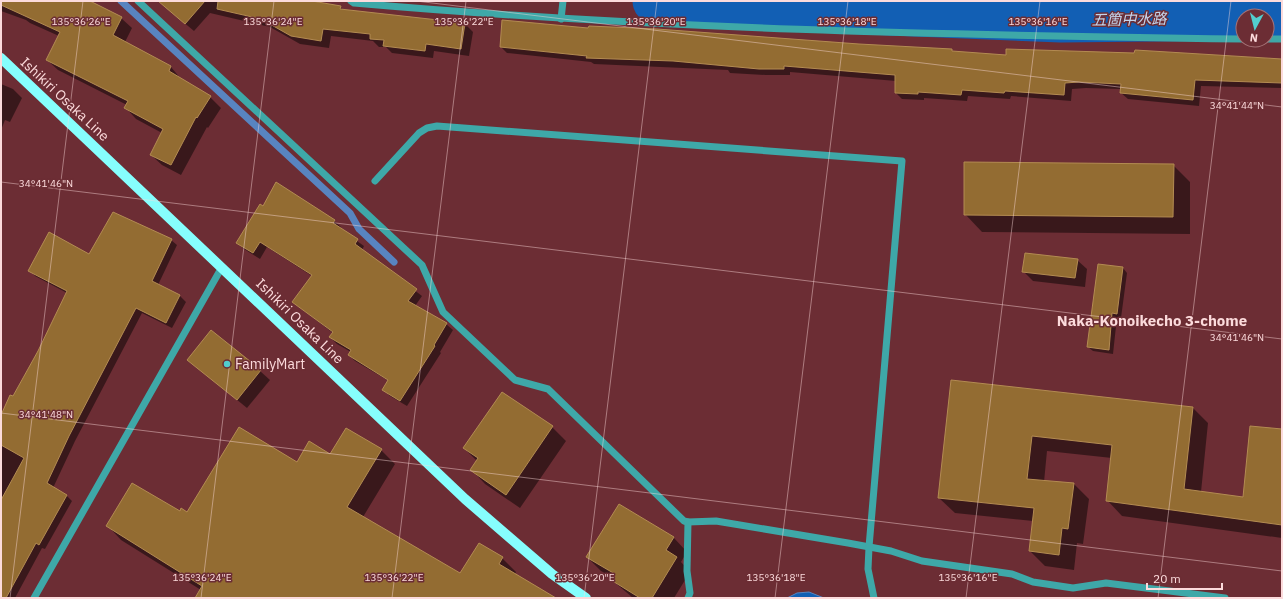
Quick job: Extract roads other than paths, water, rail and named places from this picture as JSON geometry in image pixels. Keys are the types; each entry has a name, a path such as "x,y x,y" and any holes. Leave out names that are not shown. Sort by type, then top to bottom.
{"main road":[{"name":"Ishikiri Osaka Line","path":"1,58 488,519 552,574 586,598"}],"street":[{"path":"138,1 422,265 443,312 515,380 548,389 681,518 688,522 716,521 869,547 891,551 922,561 1012,574 1034,582 1073,588 1106,582 1225,598"},
{"path":"351,1 487,14 712,27 996,35 1235,39"},
{"path":"561,18 563,1"},
{"path":"375,180 419,133 427,128 437,126 902,161 869,547 868,569 874,598"},
{"path":"34,598 222,267"},
{"path":"688,522 687,571 690,593 688,598"}],"water":[{"path":"809,592 824,598 787,598 797,593"}],"waterway":[{"path":"121,1 350,213 359,229 394,262"},
{"name":"五箇中水路","path":"655,1 796,9 1061,20 1235,18"},
{"name":"五箇中水路","path":"1275,18 1282,18"}],"place":[{"name":"FamilyMart","path":"227,364"}],"district":[{"name":"Naka-Konoikecho 3-chome","path":"1152,320"}]}
